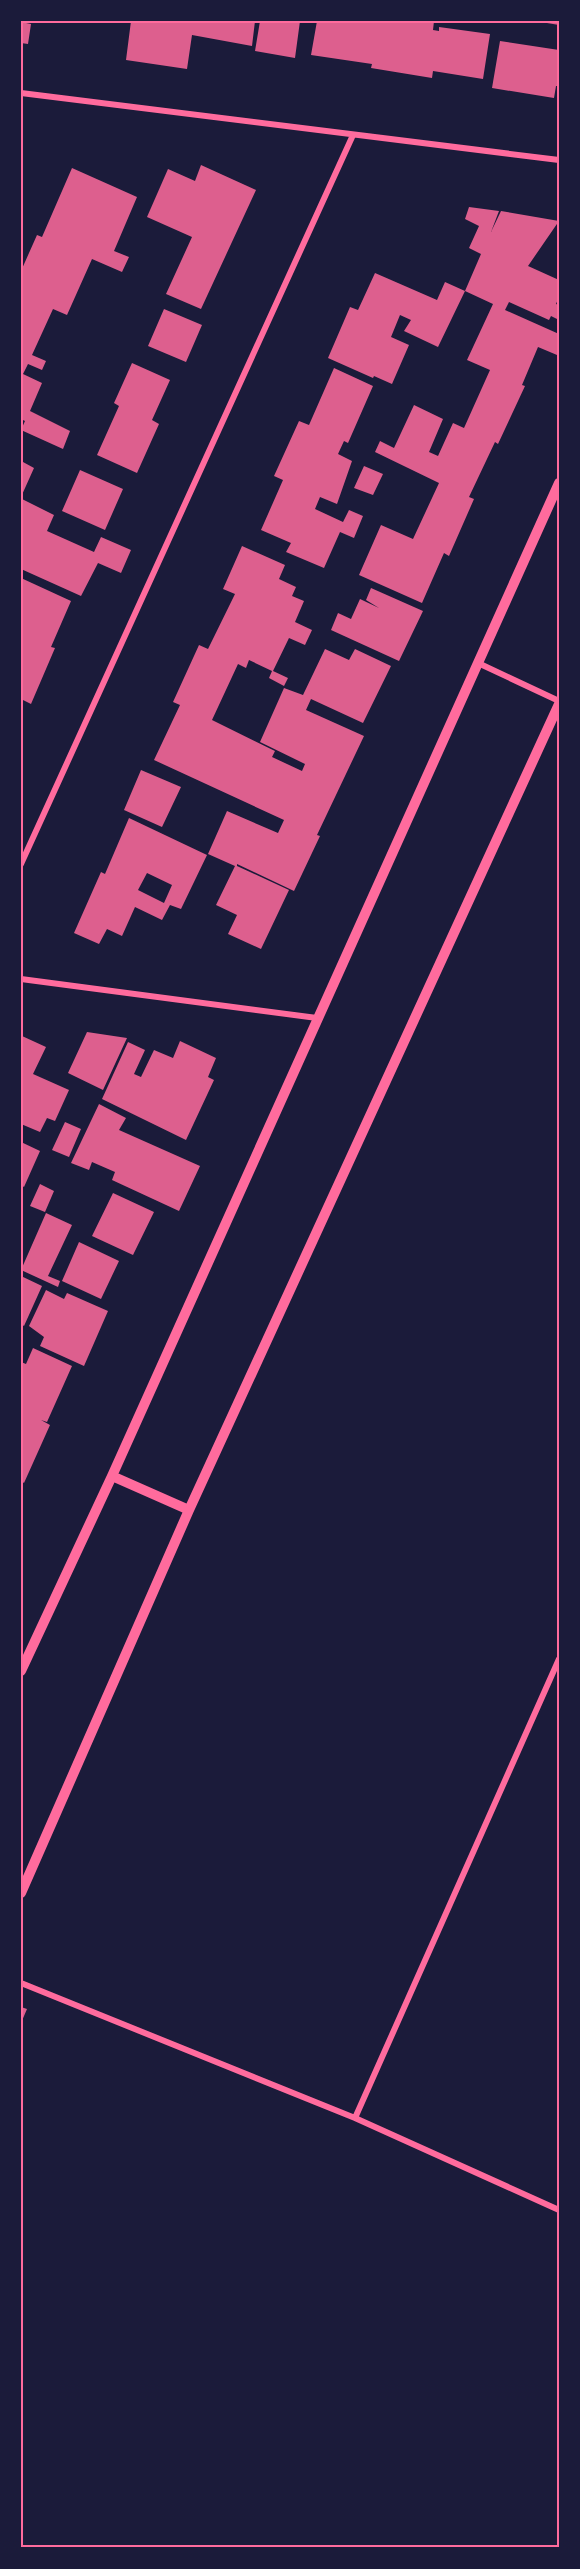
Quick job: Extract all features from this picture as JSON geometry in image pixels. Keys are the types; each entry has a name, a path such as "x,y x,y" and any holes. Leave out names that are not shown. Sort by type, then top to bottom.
{"street":[{"path":"21,93 559,160"},
{"path":"21,864 352,135"},
{"path":"21,1671 112,1476 559,483"},
{"path":"21,1893 189,1510 559,702 478,663"},
{"path":"21,979 317,1018"},
{"path":"112,1476 189,1510"},
{"path":"355,2118 559,1659"},
{"path":"21,1983 355,2118 559,2210"}],"building":[{"path":"131,21 255,21 252,46 192,35 187,69 126,60"},
{"path":"260,21 300,21 295,58 255,51"},
{"path":"317,21 434,21 433,30 439,31 439,27 490,34 483,79 433,71 432,78 371,68 372,64 311,55"},
{"path":"559,21 559,25 541,22"},
{"path":"21,22 31,24 28,44 21,43"},
{"path":"500,41 559,50 559,86 556,86 554,98 492,88"},
{"path":"201,165 256,190 201,309 166,294 192,237 147,217 168,169 195,181"},
{"path":"72,168 137,197 114,251 129,257 122,272 92,259 67,315 53,309 32,355 46,361 42,370 28,364 23,374 42,383 30,411 70,431 63,449 21,430 25,421 21,419 21,271 37,235 42,237"},
{"path":"469,207 499,211 491,232 501,211 559,221 528,266 559,280 559,297 556,304 559,305 559,320 551,316 549,320 509,302 505,310 559,334 559,351 557,355 538,347 522,385 525,386 498,444 495,442 469,497 474,499 449,556 444,553 422,603 359,575 381,525 413,539 439,483 375,452 380,441 394,448 414,405 443,419 429,452 438,456 453,423 464,428 490,370 467,360 493,304 465,291 481,254 469,248 479,226 465,219"},
{"path":"375,273 437,300 445,282 465,291 438,347 404,331 411,320 400,315 391,337 409,345 392,384 328,358 350,307 358,310"},
{"path":"164,309 202,325 186,362 148,346"},
{"path":"132,363 170,380 152,420 159,424 137,473 97,455 119,406 114,403"},
{"path":"334,368 373,386 348,443 344,441 338,454 352,461 337,504 320,497 315,509 343,522 349,510 363,516 354,538 340,532 324,568 286,552 291,543 261,530 283,480 274,476 299,421 309,425"},
{"path":"23,462 34,468 21,497 21,466"},
{"path":"364,466 383,474 373,495 354,488"},
{"path":"80,470 123,489 105,530 62,511"},
{"path":"22,499 54,515 47,531 94,552 101,537 131,550 121,573 98,563 81,596 21,569"},
{"path":"242,546 285,565 279,579 296,587 292,596 304,601 295,622 312,630 305,645 289,638 273,671 288,678 284,686 269,678 272,671 249,660 246,668 238,664 212,720 275,751 272,757 302,771 305,764 260,742 284,688 303,695 325,649 349,660 355,649 391,666 363,723 311,699 306,710 364,736 317,835 320,836 294,891 237,864 289,890 261,949 228,934 237,915 216,905 235,866 208,854 227,811 278,833 284,820 154,760 180,705 173,702 199,645 208,649 235,594 223,589"},
{"path":"21,578 71,601 51,647 55,648 31,704 21,699"},
{"path":"371,588 423,611 399,661 331,630 338,613 351,619 360,599 379,608 366,600"},
{"path":"141,770 181,787 162,827 124,810"},
{"path":"129,818 207,855 181,909 170,905 162,920 135,907 122,936 107,929 99,944 74,933 101,872 105,874","holes":["147,873 172,885 164,903 138,890"]},
{"path":"87,1032 127,1038 103,1090 68,1073"},
{"path":"22,1036 46,1047 33,1074 69,1090 55,1121 47,1118 40,1132 21,1124"},
{"path":"180,1041 216,1058 208,1077 214,1080 186,1140 102,1099 128,1042 145,1050 134,1074 141,1077 154,1050 173,1058"},
{"path":"99,1104 126,1118 119,1130 200,1166 179,1211 112,1180 115,1172 92,1162 89,1170 71,1163"},
{"path":"65,1122 81,1129 69,1157 52,1150"},
{"path":"21,1142 40,1151 24,1187 21,1185"},
{"path":"40,1184 54,1191 45,1212 30,1206"},
{"path":"113,1193 154,1212 133,1255 92,1236"},
{"path":"46,1213 72,1225 48,1276 60,1281 58,1287 21,1270"},
{"path":"79,1242 119,1261 101,1299 62,1281"},
{"path":"21,1276 42,1286 24,1326 21,1324"},
{"path":"46,1290 64,1299 67,1293 108,1311 84,1366 40,1346 44,1337 29,1326"},
{"path":"33,1348 72,1366 47,1422 41,1420 50,1425 24,1483 21,1481 21,1362 26,1364"},
{"path":"21,2007 27,2009 21,2023"}]}
